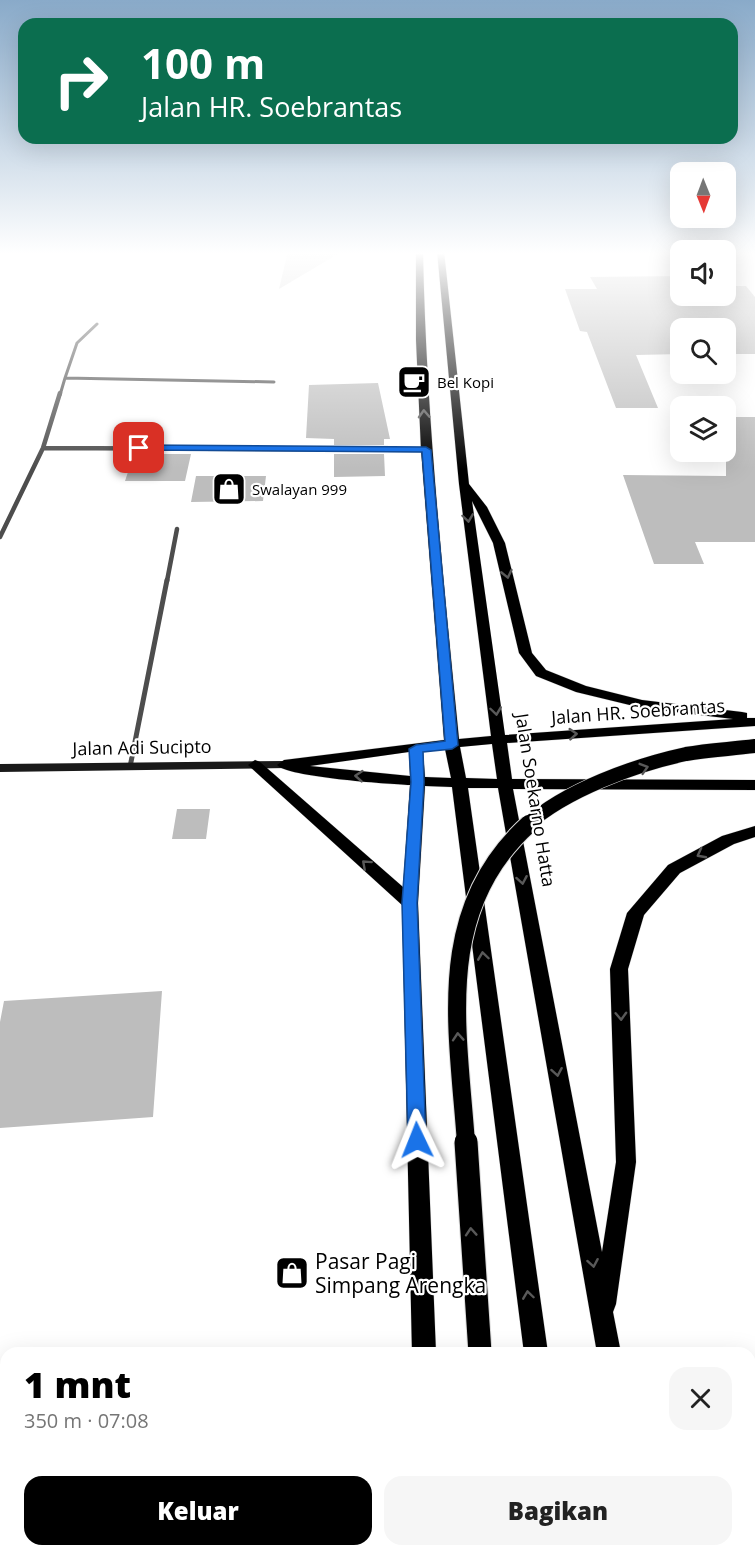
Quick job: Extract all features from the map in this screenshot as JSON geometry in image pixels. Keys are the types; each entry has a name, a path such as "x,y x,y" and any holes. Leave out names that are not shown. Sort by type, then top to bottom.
{"main road":[{"path":"420,324 426,450 452,745 466,821 535,1347"},
{"name":"Jalan Soekarno Hatta","path":"448,324 464,484 505,784 608,1347"},
{"path":"464,484 482,507 499,543 526,653 541,673 581,689 642,704 755,720"},
{"name":"Jalan HR. Soebrantas","path":"416,749 500,739 755,720"},
{"path":"480,1347 456,993 459,958 468,914 485,877 517,833 552,807 624,774 686,755 755,746"},
{"path":"416,749 418,782 410,903 424,1347"},
{"name":"Jalan Adi Sucipto","path":"0,768 284,765 416,749"},
{"path":"255,765 410,903"},
{"name":"Jalan Adi Sucipto","path":"284,765 326,773 418,782"},
{"path":"418,782 755,785"},
{"path":"603,1318 626,1162 620,969 636,913 674,869 728,840 755,831"}],"street":[{"path":"0,537 43,447 77,343 97,324"},
{"path":"65,378 274,382"},
{"path":"43,447 426,450"},
{"path":"130,767 177,529"}],"building":[{"path":"577,324 670,324 670,354 636,355 658,408 616,408 587,332 580,331"},
{"path":"736,324 755,324 755,354 736,354"},
{"path":"378,383 390,439 384,439 384,445 334,445 334,439 306,438 309,385"},
{"path":"736,417 755,417 755,542 695,542 704,564 654,564 623,475 726,476 726,462 736,462"},
{"path":"134,454 191,454 185,481 125,481"},
{"path":"334,454 384,454 385,476 334,477"},
{"name":"Swalayan 999","path":"196,476 266,476 263,501 191,502"},
{"path":"177,809 210,809 206,839 172,839"},
{"path":"162,991 153,1117 0,1128 0,1022 4,1001"}],"place":[{"name":"Bel Kopi","path":"414,382"},
{"name":"Swalayan 999","path":"229,489"},
{"name":"Pasar Pagi Simpang Arengka","path":"292,1273"}],"route":[{"path":"139,448 426,450 452,745 416,749 418,782 410,903 417,1140"}]}
